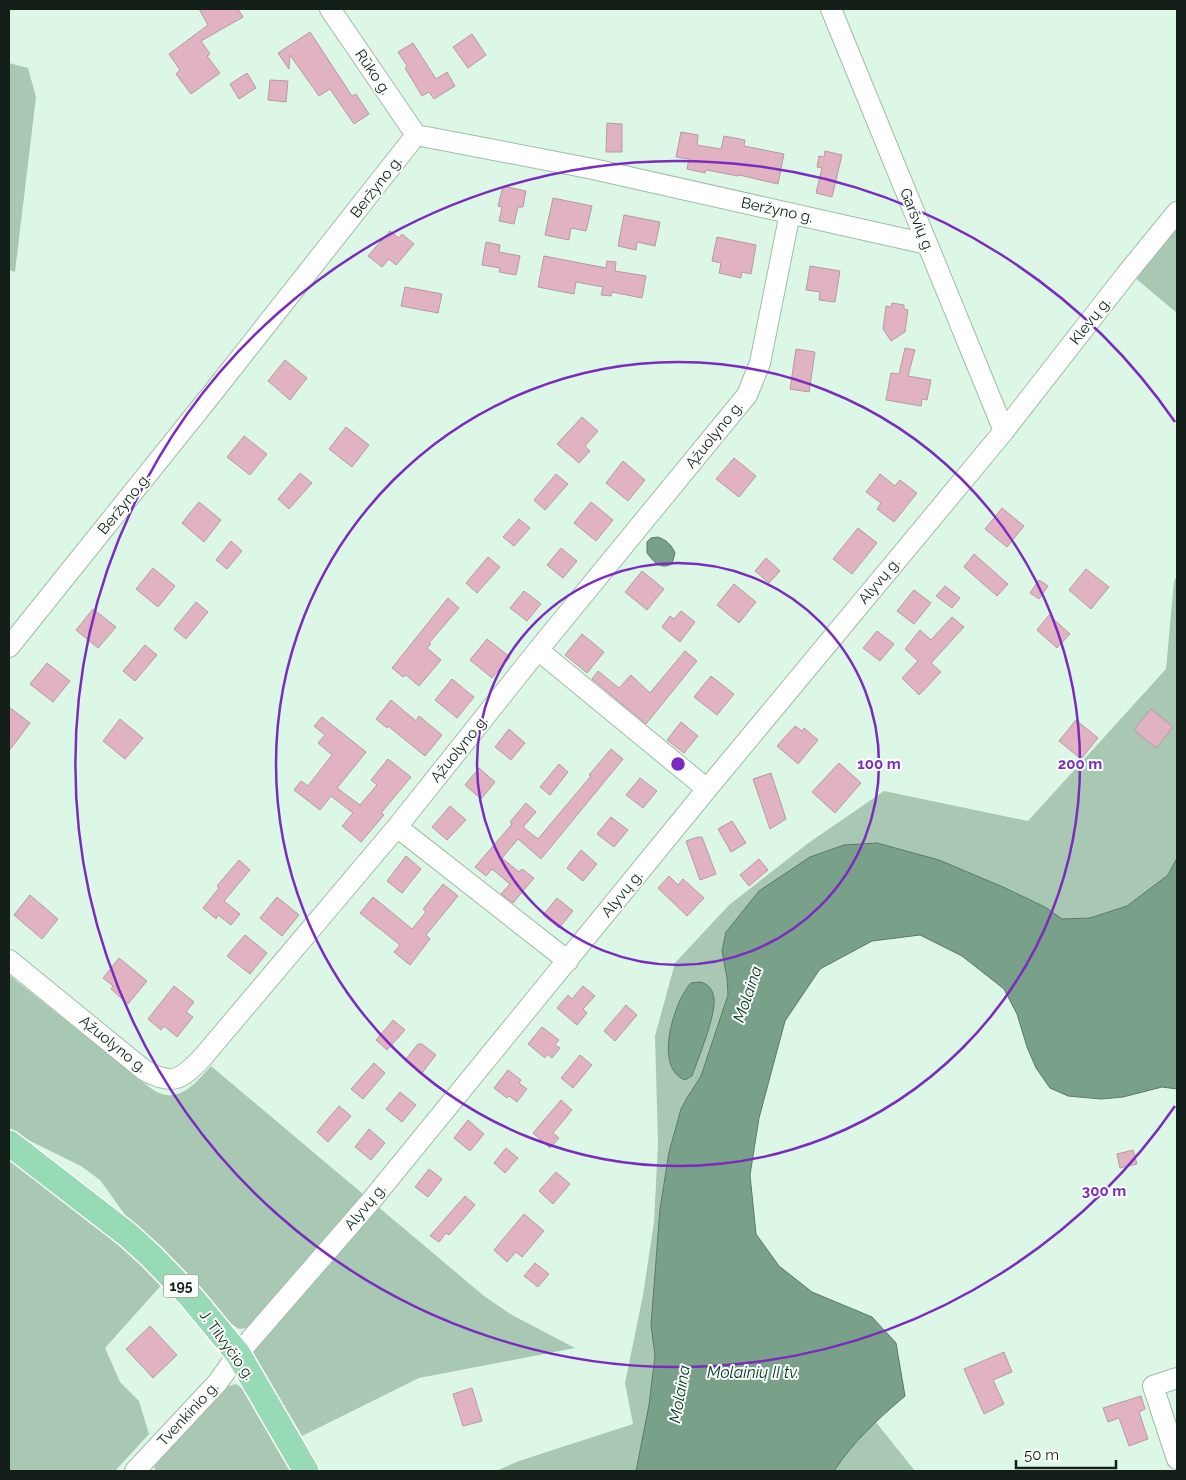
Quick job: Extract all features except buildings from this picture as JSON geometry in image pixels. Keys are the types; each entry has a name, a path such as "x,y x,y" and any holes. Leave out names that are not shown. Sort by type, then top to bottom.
{"main road":[{"name":"J. Tilvyčio g.","path":"9,1143 128,1236 191,1297 238,1354 306,1471"}],"street":[{"name":"Rūko g.","path":"330,9 416,135"},
{"name":"Garšvių g.","path":"831,9 1004,431"},
{"name":"Beržyno g.","path":"9,647 416,135 593,169 927,244"},
{"name":"Klevų g.","path":"1004,431 1177,212"},
{"name":"Ąžuolyno g.","path":"9,960 144,1070 160,1078 173,1079 187,1074 397,827 538,650 747,395 760,364 790,213"},
{"name":"Alyvų g.","path":"238,1354 370,1202 707,789 1004,431"},
{"path":"538,650 707,789"},
{"path":"397,827 568,961"},
{"name":"Tvenkinio g.","path":"135,1471 218,1382 238,1354"},
{"path":"1177,1378 1153,1386 1177,1459"}],"shaded area":[{"path":"9,63 28,68 36,97 15,272 9,270"},
{"path":"1177,212 1177,313 1128,272"},
{"path":"1177,576 1177,858 1168,875 1127,906 1090,918 1062,919 1045,907 939,860 877,843 844,845 759,891 726,932 722,951 728,995 701,1076 681,1109 669,1152 660,1209 651,1325 655,1356 649,1405 636,1471 496,1471 519,1461 633,1424 625,1383 643,1295 654,1222 658,1144 655,1036 675,963 729,905 807,844 884,791 1028,821 1166,669 1174,581"},
{"path":"9,975 159,1093 175,1095 182,1092 194,1084 211,1066 484,1296 512,1315 575,1348 419,1378 302,1436 253,1354 260,1337 248,1328 239,1329 229,1322 126,1216 100,1180 81,1166 18,1135 9,1128"},
{"path":"9,1157 104,1229 165,1281 105,1348 120,1382 139,1401 149,1434 115,1471 9,1471"},
{"path":"236,1384 249,1393 293,1471 156,1471 154,1467 219,1389"},
{"path":"875,1421 915,1471 834,1471 842,1458"}],"water":[{"path":"658,537 668,543 675,553 672,564 668,566 661,566 647,553 647,542 651,538"},
{"name":"Molainių II tv.","path":"877,843 939,860 1045,907 1062,919 1090,918 1127,906 1168,875 1177,858 1177,1089 1162,1087 1123,1097 1101,1099 1068,1096 1050,1088 1036,1068 1027,1047 1017,1014 1004,989 962,956 920,935 872,941 820,969 785,1021 759,1118 750,1175 756,1234 779,1266 812,1292 872,1317 896,1343 905,1396 866,1431 834,1471 636,1471 649,1405 655,1356 651,1325 660,1209 669,1152 681,1109 701,1076 728,995 722,951 726,932 759,891 810,857 844,845"},
{"path":"700,982 706,984 712,990 714,1006 706,1037 692,1076 685,1080 675,1073 670,1062 668,1049 670,1034 678,1004 691,983"}],"water label":[{"name":"Molaina","path":"747,994"},
{"name":"Molaina","path":"679,1394"}]}
